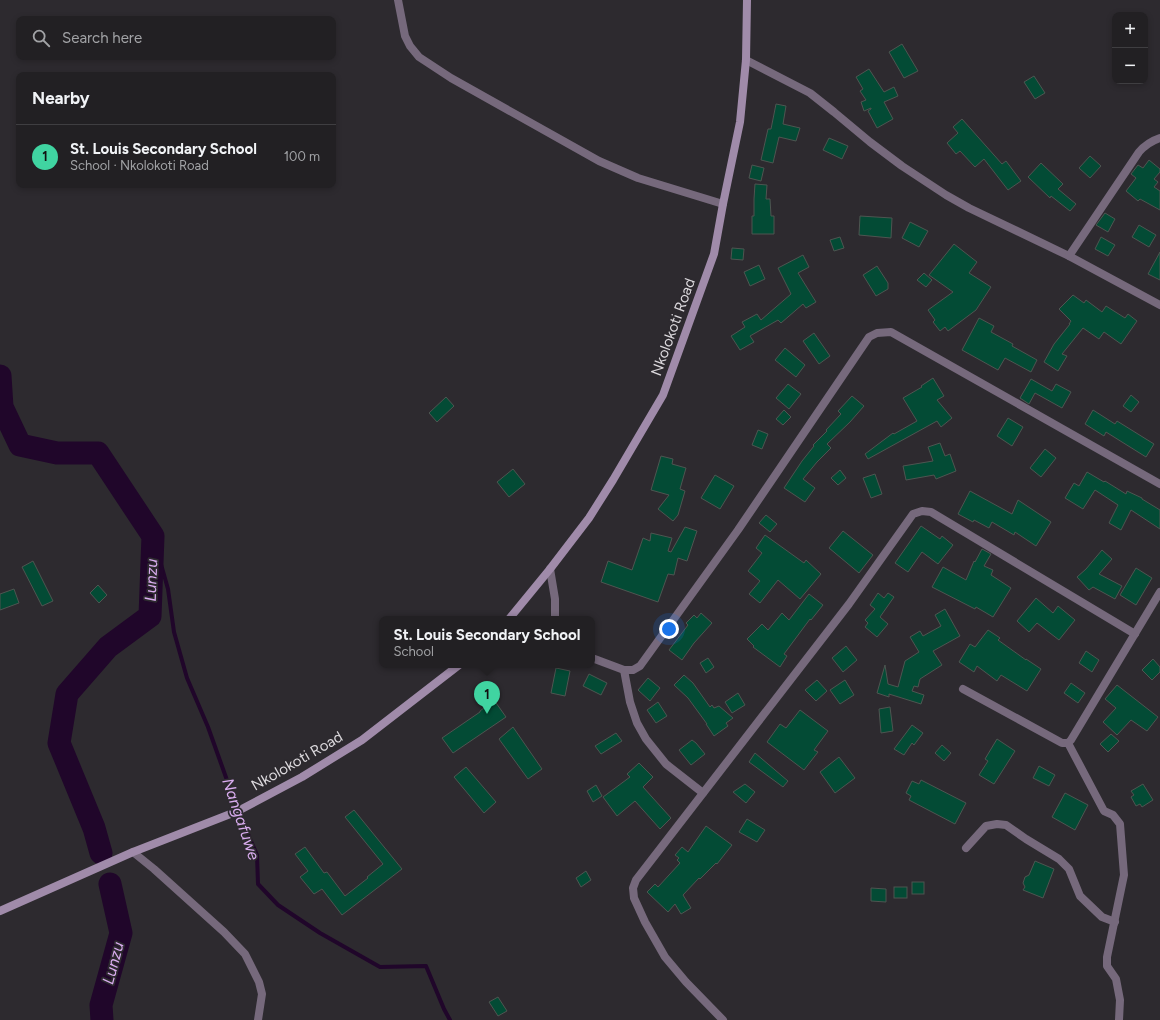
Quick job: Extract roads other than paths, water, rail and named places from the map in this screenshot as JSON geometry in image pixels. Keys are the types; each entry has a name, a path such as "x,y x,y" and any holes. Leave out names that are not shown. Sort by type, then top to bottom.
{"main road":[{"name":"Nkolokoti Road","path":"511,616 589,518 663,395 714,254 740,122 746,60 747,0"},
{"name":"Nkolokoti Road","path":"0,911 134,852 238,811 302,777 362,740 455,668"}],"street":[{"path":"398,0 405,36 410,46 418,57 451,78 599,160 638,178 723,204"},
{"path":"746,60 810,94 902,166 946,195 969,208 1069,256 1160,305"},
{"path":"1069,256 1139,152 1153,140 1160,138"},
{"path":"595,659 624,670 633,670 640,666 738,530 869,337 876,333 891,332 1160,484"},
{"path":"723,1020 686,982 665,957 645,922 634,898 636,880 849,604 913,514 922,511 931,512 1135,634"},
{"path":"550,569 555,599 555,616"},
{"path":"963,689 1062,744 1068,743 1160,592"},
{"path":"624,670 630,702 637,723 646,739 666,764 703,793"},
{"path":"1068,743 1104,811 1113,815 1120,824 1124,876 1107,957 1107,966 1116,979 1120,1000 1119,1020"},
{"path":"966,848 986,826 1006,824 1026,839 1059,859 1068,869 1080,896 1102,917 1115,922"},
{"path":"134,852 154,868 224,932 245,954 260,982 262,994 258,1020"}],"waterway":[{"name":"Lunzu","path":"0,376 2,407 20,445 57,453 98,453 153,536 150,616 108,647 67,694 59,743 94,828 101,853"},
{"name":"Nangafuwe","path":"153,536 168,589 174,632 187,678 208,727 238,811 257,855 258,884 278,905 320,933 380,967 426,966 450,1020"},
{"name":"Lunzu","path":"102,1020 101,1005 121,933 110,884"}],"place":[{"name":"St. Louis Secondary School","path":"487,714"}]}
